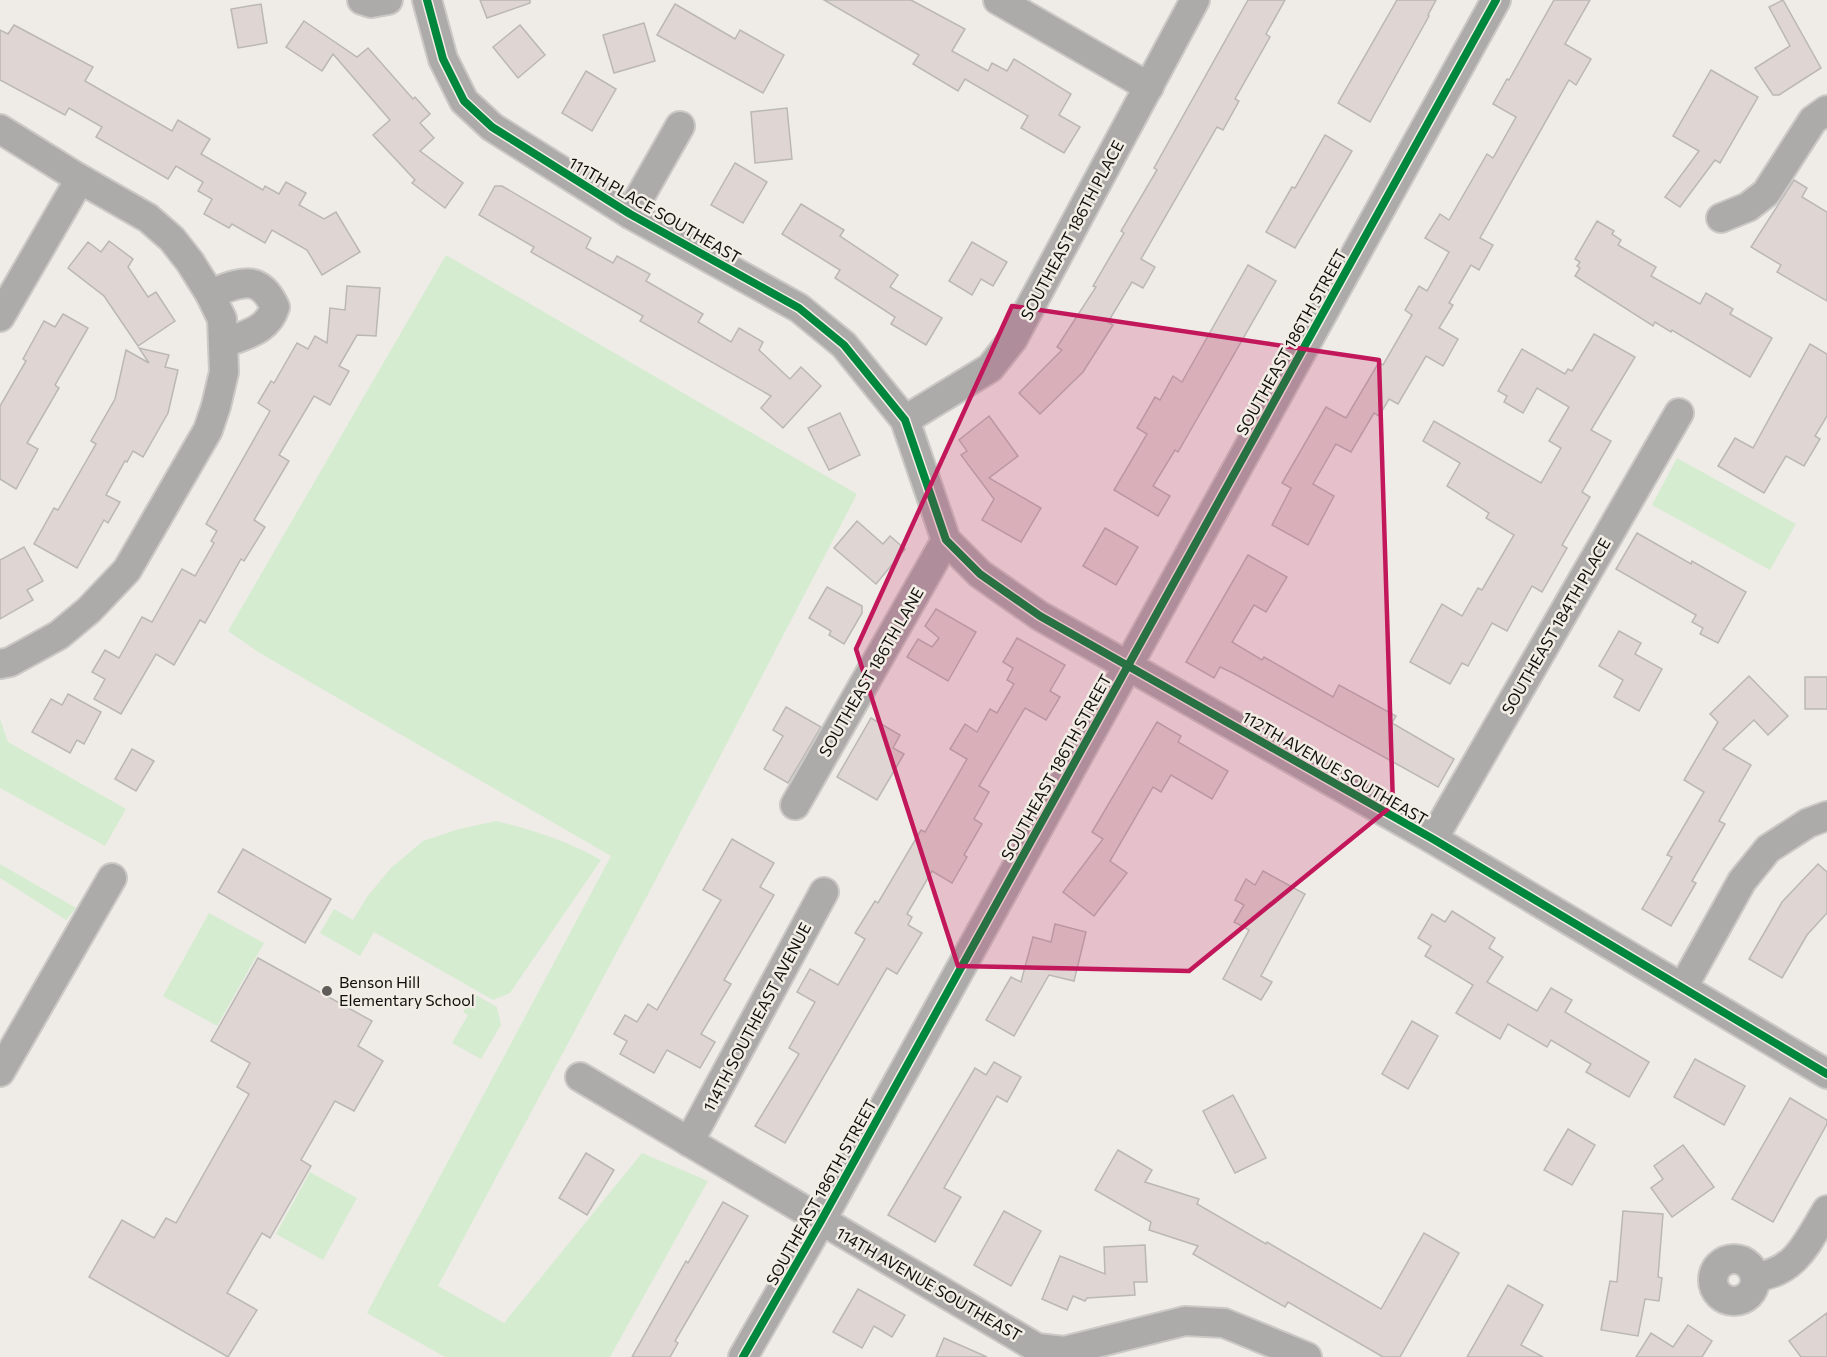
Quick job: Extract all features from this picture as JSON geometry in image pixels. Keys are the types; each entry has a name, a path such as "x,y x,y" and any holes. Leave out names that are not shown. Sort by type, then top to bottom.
{"street":[{"path":"362,0 371,3 388,0"},
{"name":"111TH PLACE SOUTHEAST","path":"427,0 443,59 465,101 492,127 630,214 799,308 844,345 904,420"},
{"path":"998,0 1149,87"},
{"name":"SOUTHEAST 186TH PLACE","path":"904,420 990,368 1013,339 1195,0"},
{"name":"SOUTHEAST 186TH STREET","path":"743,1357 821,1221 1496,0"},
{"path":"1721,218 1748,207 1766,193 1813,120 1827,110"},
{"path":"630,214 680,126"},
{"path":"0,129 148,218 172,239 210,294 222,331 224,372 208,430 127,570 89,610 59,636 5,663"},
{"path":"0,317 80,179"},
{"path":"210,294 240,283 251,282 261,287 275,307 272,319 263,327 222,331"},
{"name":"SOUTHEAST 184TH PLACE","path":"1433,839 1679,413"},
{"name":"112TH AVENUE SOUTHEAST","path":"904,420 946,540 980,574 1040,616 1433,839 1827,1074"},
{"name":"SOUTHEAST 186TH LANE","path":"795,805 946,540"},
{"path":"1683,987 1742,881 1768,849 1808,823 1827,816"},
{"path":"0,1072 112,878"},
{"name":"114TH SOUTHEAST AVENUE","path":"689,1142 824,892"},
{"name":"114TH AVENUE SOUTHEAST","path":"580,1077 1035,1352 1064,1352 1185,1321 1224,1323 1307,1357"},
{"path":"1755,1277 1770,1275 1797,1258 1827,1210"}],"highlighted area":[{"path":"1012,306 1379,360 1393,805 1189,971 958,966 856,649"}],"green space":[{"path":"446,255 857,494 655,881 438,1286 504,1323 642,1153 708,1181 610,1357 445,1357 367,1313 611,856 258,652 228,631"},
{"path":"1677,458 1796,524 1770,570 1652,505"},
{"path":"0,719 8,742 126,809 105,846 0,788"},
{"path":"496,821 550,837 601,860 510,993 493,1000 374,932 360,956 320,933 334,909 353,920 367,897 391,868 423,841 459,829"},
{"path":"0,864 76,908 66,920 0,878"},
{"path":"209,913 264,943 217,1026 163,996"},
{"path":"474,994 497,1007 501,1025 481,1059 452,1043 468,1015 463,1012"},
{"path":"310,1172 357,1198 323,1260 276,1234"}],"building":[{"path":"480,0 530,0 530,3 487,18"},
{"path":"824,0 911,0 965,29 952,51 988,71 992,63 1007,71 1014,59 1071,94 1059,115 1080,127 1064,153 1021,128 1028,116 965,79 958,91 913,64 919,55"},
{"path":"1248,0 1285,0 1266,34 1270,37 1235,99 1239,101 1223,130 1217,127 1141,259 1155,267 1143,288 1132,282 1108,322 1113,325 1083,372 1040,414 1019,393 1062,350 1057,347 1096,287 1093,286 1124,233 1121,231 1157,170 1154,168"},
{"path":"1397,0 1436,0 1370,122 1338,103"},
{"path":"1554,0 1590,0 1565,44 1591,59 1576,85 1569,80 1480,238 1493,245 1479,270 1471,265 1449,303 1453,305 1439,328 1458,339 1443,366 1426,356 1398,404 1389,399 1379,416 1374,413 1351,452 1336,444 1313,484 1334,496 1308,545 1272,525 1291,488 1282,483 1326,407 1346,418 1379,362 1383,365 1412,315 1405,310 1419,286 1427,291 1449,252 1425,238 1440,214 1449,220 1487,154 1493,158 1516,117 1493,104"},
{"path":"1783,0 1821,68 1779,95 1773,95 1755,68 1790,46 1769,7"},
{"path":"261,4 267,43 238,48 231,9"},
{"path":"675,4 735,39 740,30 784,55 763,93 657,35"},
{"path":"304,21 357,57 368,48 413,99 415,97 430,114 420,123 434,138 420,151 463,183 445,208 412,183 415,180 373,135 390,120 333,54 322,71 286,47"},
{"path":"644,23 655,61 614,73 603,35"},
{"path":"14,25 93,67 85,81 172,131 178,120 210,139 201,154 263,190 265,186 279,194 286,182 306,193 299,205 324,219 336,212 360,252 322,275 307,250 272,230 265,243 232,224 229,228 204,214 212,199 198,191 203,182 176,166 168,179 96,137 102,127 69,108 65,115 0,80 0,30 8,34"},
{"path":"520,25 545,55 518,78 493,47"},
{"path":"1711,70 1758,97 1720,163 1715,160 1680,207 1665,197 1699,151 1673,136"},
{"path":"586,71 616,89 592,131 562,113"},
{"path":"787,108 792,159 755,163 751,112"},
{"path":"1325,135 1352,151 1295,248 1266,232 1292,187 1295,188"},
{"path":"735,163 767,182 743,223 711,205"},
{"path":"1794,180 1807,188 1802,197 1827,212 1827,301 1777,272 1781,265 1751,247"},
{"path":"495,186 502,186 591,238 586,248 613,263 617,256 650,274 646,281 703,314 698,322 731,342 739,328 763,342 759,350 790,379 801,367 821,386 783,428 761,408 771,396 640,321 643,316 531,252 534,247 479,215"},
{"path":"801,204 844,230 840,236 898,275 890,287 942,318 926,345 891,324 895,317 835,278 840,270 782,234"},
{"path":"1597,221 1614,231 1612,234 1621,240 1618,245 1656,267 1651,276 1700,304 1706,293 1733,309 1730,314 1772,338 1750,377 1672,330 1671,332 1655,322 1653,326 1575,276 1580,268 1577,266 1580,262 1575,259"},
{"path":"109,241 133,259 128,267 148,297 156,292 175,321 138,346 104,296 68,268 88,242 101,252"},
{"path":"972,242 1007,262 993,286 981,279 972,295 949,281"},
{"path":"1248,265 1276,281 1178,452 1175,450 1153,486 1170,496 1158,516 1114,490 1147,434 1137,428 1155,397 1160,400 1173,376 1182,382"},
{"path":"347,286 380,288 376,336 357,335 339,366 349,371 330,405 314,396 279,455 289,461 254,520 265,527 244,561 241,559 205,623 200,620 174,665 156,654 121,714 94,699 105,679 92,672 105,650 119,658 142,617 152,622 182,569 195,576 214,543 211,541 217,531 206,524 270,411 258,403 271,381 274,383 297,343 308,349 315,336 327,343 330,308 345,310"},
{"path":"63,314 88,328 55,385 59,388 27,443 38,449 16,489 0,479 0,406 26,361 23,359 44,321 55,327"},
{"path":"1594,334 1635,357 1591,430 1611,441 1582,492 1590,497 1562,545 1567,548 1542,592 1532,586 1507,631 1492,623 1468,666 1462,663 1450,684 1410,662 1442,604 1462,616 1478,588 1482,590 1514,535 1486,518 1489,513 1447,486 1460,463 1423,441 1434,421 1541,483 1561,448 1549,441 1569,407 1537,388 1523,413 1504,402 1507,396 1498,391 1522,349 1565,374 1568,369 1572,371"},
{"path":"1810,344 1827,354 1827,416 1815,436 1820,439 1804,466 1786,456 1764,493 1718,466 1735,438 1753,448"},
{"path":"139,348 169,355 165,367 178,370 168,413 143,457 133,451 127,462 125,461 106,495 120,502 108,523 104,520 77,568 34,544 54,508 58,510 96,444 91,441 115,399 126,350 149,363"},
{"path":"840,413 860,455 829,470 808,428"},
{"path":"989,416 1018,456 989,478 1041,508 1021,542 982,520 994,499 961,455 967,451 959,440"},
{"path":"857,521 883,544 890,536 905,549 876,584 834,548"},
{"path":"1105,528 1138,547 1116,585 1083,566"},
{"path":"1637,533 1746,592 1718,643 1700,634 1703,628 1692,622 1696,615 1616,569"},
{"path":"24,547 43,581 27,590 33,600 0,619 0,560"},
{"path":"1248,555 1287,577 1266,612 1254,605 1232,642 1262,660 1264,657 1333,697 1339,685 1396,716 1392,723 1454,759 1438,787 1233,673 1220,667 1214,678 1186,662"},
{"path":"827,587 862,606 862,613 844,644 829,635 831,631 809,618"},
{"path":"936,609 976,632 948,681 907,657 918,639 932,647 939,638 925,626"},
{"path":"1619,631 1641,643 1635,654 1662,669 1639,711 1614,697 1623,680 1599,666"},
{"path":"1017,638 1065,665 1050,691 1060,697 1046,720 1025,708 979,786 989,792 974,819 982,824 964,855 967,857 952,883 932,871 907,914 912,917 908,925 922,933 897,974 887,968 785,1143 755,1126 799,1054 789,1048 815,1002 797,992 810,969 838,985 865,939 855,933 875,901 878,903 921,830 925,832 967,759 950,749 965,724 977,732 990,709 997,713 1014,684 1007,680 1013,668 1003,662"},
{"path":"1749,676 1788,716 1768,735 1754,720 1723,749 1751,765 1719,821 1725,824 1692,881 1696,883 1671,926 1642,909 1672,857 1667,855 1704,792 1684,780 1718,722 1710,714"},
{"path":"1805,677 1827,677 1827,709 1805,709"},
{"path":"68,694 101,712 84,744 77,740 70,753 32,732 51,699 62,705"},
{"path":"786,707 821,727 788,783 764,769 783,736 773,730"},
{"path":"871,718 900,735 893,748 904,754 877,800 837,777"},
{"path":"1157,722 1181,736 1178,742 1228,771 1212,799 1171,775 1161,792 1153,787 1110,861 1127,873 1094,916 1063,892 1103,839 1092,832"},
{"path":"132,749 154,761 136,791 115,779"},
{"path":"732,839 774,863 760,887 774,895 724,980 731,984 701,1034 715,1042 700,1068 667,1050 654,1073 620,1054 627,1041 614,1034 625,1015 637,1022 648,1004 657,1010 721,900 703,890"},
{"path":"243,849 331,899 305,943 218,892"},
{"path":"1818,864 1827,872 1827,913 1807,935 1782,978 1749,959 1782,902"},
{"path":"1263,871 1305,894 1261,976 1272,982 1261,1000 1223,979 1249,930 1234,922 1244,905 1235,900 1246,879 1255,885"},
{"path":"1452,911 1495,938 1489,948 1503,957 1487,982 1537,1011 1551,988 1572,1000 1565,1012 1649,1062 1629,1097 1586,1072 1591,1064 1551,1040 1547,1047 1508,1024 1500,1039 1456,1013 1473,985 1425,956 1431,946 1418,938 1432,914 1445,922"},
{"path":"1055,924 1086,932 1074,981 1049,975 1014,1036 986,1020 1011,977 1021,982 1033,937 1051,942"},
{"path":"258,958 372,1021 358,1046 383,1061 354,1111 335,1101 301,1160 311,1166 270,1238 262,1233 227,1293 257,1310 228,1357 89,1277 122,1220 154,1238 166,1218 176,1223 249,1094 237,1087 250,1063 211,1041"},
{"path":"1412,1021 1438,1036 1408,1089 1382,1074"},
{"path":"1695,1059 1745,1086 1724,1125 1674,1097"},
{"path":"994,1062 1021,1077 1007,1102 997,1096 944,1188 961,1197 935,1242 888,1215 975,1068 986,1075"},
{"path":"1233,1095 1266,1158 1235,1173 1203,1111"},
{"path":"1790,1098 1827,1120 1827,1124 1773,1222 1732,1199"},
{"path":"1568,1129 1595,1145 1572,1185 1544,1170"},
{"path":"1683,1145 1714,1187 1672,1217 1651,1188 1663,1179 1654,1166"},
{"path":"1118,1150 1152,1170 1145,1182 1199,1199 1197,1204 1381,1309 1424,1233 1459,1253 1400,1357 1383,1357 1288,1302 1285,1307 1193,1254 1198,1246 1149,1230 1151,1222 1095,1190"},
{"path":"586,1153 614,1170 587,1215 559,1198"},
{"path":"723,1202 748,1216 675,1341 678,1343 670,1357 632,1357 686,1261 688,1263"},
{"path":"1004,1211 1041,1231 1011,1286 974,1265"},
{"path":"1623,1211 1663,1214 1658,1277 1662,1278 1659,1301 1645,1299 1638,1336 1601,1330 1610,1281 1617,1282"},
{"path":"1145,1245 1147,1282 1134,1282 1135,1295 1087,1298 1085,1301 1073,1296 1067,1310 1042,1299 1060,1256 1105,1274 1104,1247"},
{"path":"1508,1285 1543,1305 1521,1345 1543,1357 1467,1357"},
{"path":"858,1289 905,1315 892,1337 874,1326 862,1348 833,1332"},
{"path":"1827,1313 1827,1357 1801,1357 1789,1341"},
{"path":"1688,1325 1712,1341 1702,1357 1636,1357 1651,1333 1673,1347"},
{"path":"944,1338 987,1357 936,1357"}],"cycle path":[{"path":"427,0 443,59 464,101 492,127 630,214 799,308 844,345 905,420 946,540 980,574 1040,616 1433,839 1827,1074"},
{"path":"743,1357 821,1221 1496,0"}],"place":[{"name":"Benson Hill Elementary School","path":"327,991"}]}
